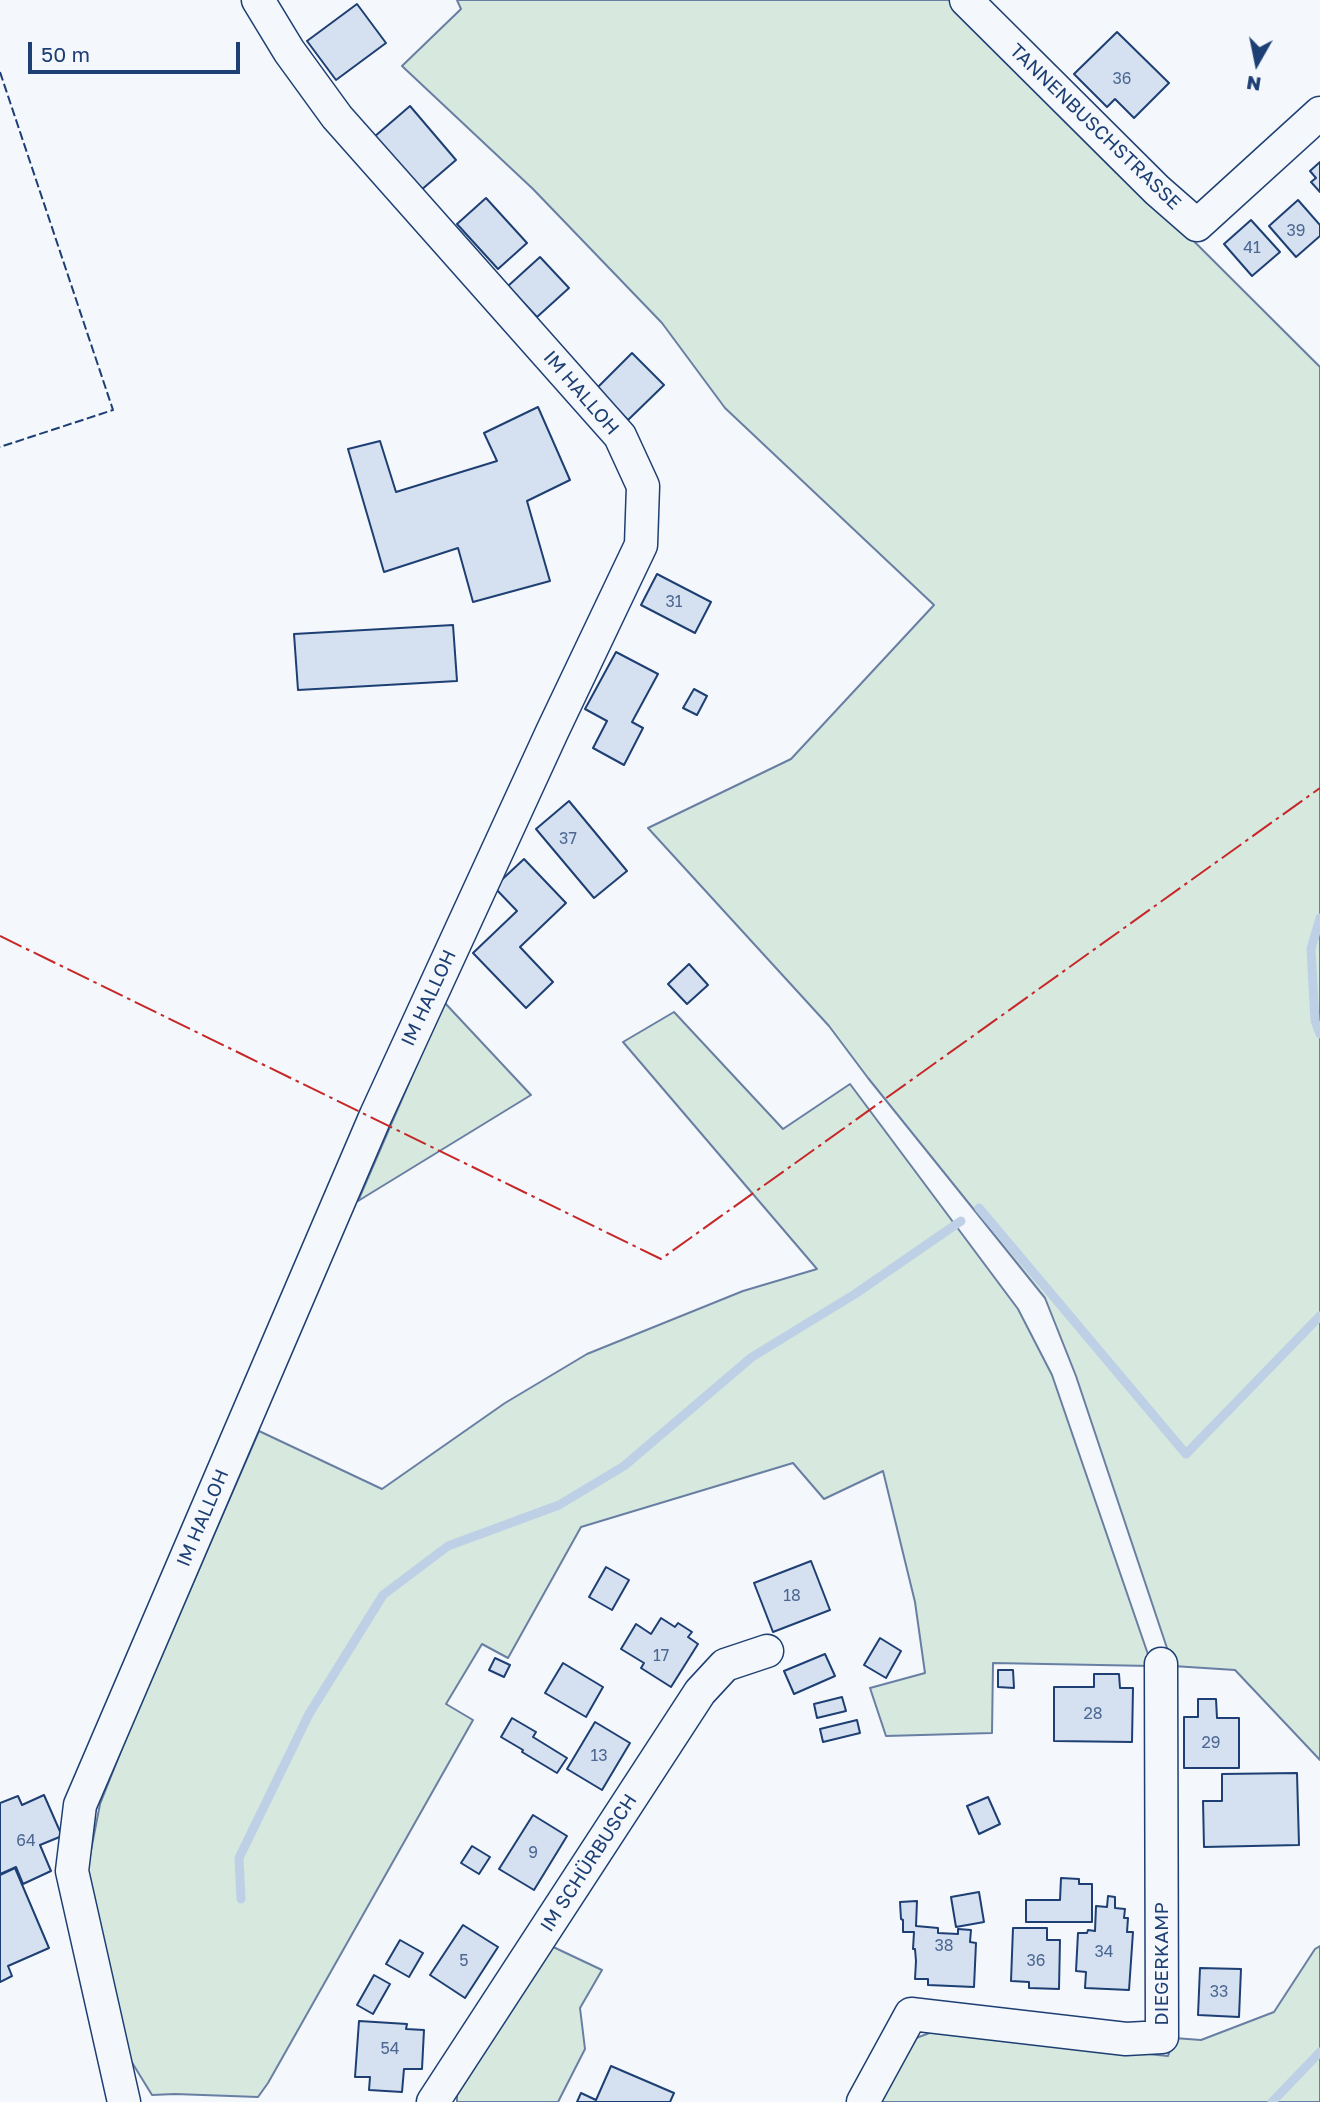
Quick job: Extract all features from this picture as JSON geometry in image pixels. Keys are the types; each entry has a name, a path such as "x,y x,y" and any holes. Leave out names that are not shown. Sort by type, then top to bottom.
{"street":[{"name":"IM HALLOH","path":"124,2102 72,1871 80,1805 376,1115 641,545 643,486 620,436 337,117 289,51 258,0"},
{"name":"TANNENBUSCHSTRASSE","path":"966,0 1157,190 1197,225 1320,113"},
{"name":"IM SCHÜRBUSCH","path":"433,2102 700,1692 724,1665 767,1651"},
{"name":"DIEGERKAMP","path":"863,2102 911,2014 1126,2039 1162,2037 1161,1664"}],"shaded area":[{"path":"457,0 952,0 1320,367 1320,1760 1235,1670 1173,1666 1076,1376 1045,1298 829,1026 648,828 791,759 934,605 725,408 662,323 533,189 402,66 461,9"},
{"path":"444,1002 531,1095 358,1201"},
{"path":"674,1012 783,1129 850,1084 1018,1309 1052,1375 1152,1666 993,1663 992,1733 886,1736 870,1688 925,1673 915,1602 883,1471 824,1499 793,1463 581,1527 508,1658 482,1644 446,1704 473,1720 258,2097 152,2095 128,2056 87,1871 100,1804 133,1721 259,1431 382,1489 505,1403 587,1354 743,1291 817,1269 623,1042"},
{"path":"549,1945 602,1970 580,2008 585,2049 558,2102 457,2102 457,2095"},
{"path":"1320,1946 1320,2102 875,2102 911,2040 932,2032 1168,2056 1174,2038 1201,2040 1274,2012 1315,1949"}],"building":[{"path":"357,4 386,43 336,80 307,41"},
{"path":"1117,32 1169,83 1134,118 1115,99 1107,107 1074,74"},
{"path":"410,106 456,160 420,191 374,137"},
{"path":"1320,162 1320,192 1311,182 1316,178 1310,171"},
{"path":"486,198 527,243 498,269 457,224"},
{"path":"1298,200 1320,225 1320,236 1296,257 1269,226"},
{"path":"1251,220 1280,252 1252,276 1224,244"},
{"path":"540,257 569,288 537,317 508,286"},
{"path":"632,353 664,385 628,420 597,388"},
{"path":"538,407 570,480 527,501 550,581 473,602 458,548 384,572 348,449 380,441 396,492 497,461 484,433"},
{"path":"657,574 711,602 695,633 641,605"},
{"path":"453,625 457,681 298,690 294,634"},
{"path":"616,652 658,674 632,722 643,728 624,765 593,748 607,721 585,709"},
{"path":"694,689 707,696 697,715 683,708"},
{"path":"569,801 627,871 594,898 536,829"},
{"path":"524,859 566,903 520,947 553,982 526,1008 473,953 517,911 494,887"},
{"path":"689,964 708,985 687,1004 668,984"},
{"path":"811,1561 830,1610 773,1632 754,1583"},
{"path":"606,1567 629,1580 612,1610 589,1597"},
{"path":"661,1618 675,1627 678,1623 692,1632 688,1637 698,1644 671,1687 641,1668 644,1663 621,1649 636,1624 651,1634"},
{"path":"880,1638 901,1651 886,1678 864,1665"},
{"path":"825,1654 835,1676 794,1694 784,1671"},
{"path":"495,1658 510,1665 504,1677 489,1670"},
{"path":"563,1663 603,1687 586,1717 545,1693"},
{"path":"998,1670 1013,1670 1014,1688 998,1687"},
{"path":"1094,1674 1119,1674 1120,1688 1133,1688 1132,1742 1054,1741 1054,1687 1094,1687"},
{"path":"842,1697 846,1711 817,1718 814,1704"},
{"path":"1198,1699 1216,1699 1217,1718 1239,1718 1239,1768 1184,1768 1184,1717 1198,1717"},
{"path":"512,1718 536,1732 533,1737 567,1758 557,1773 501,1737"},
{"path":"857,1720 860,1733 823,1742 820,1729"},
{"path":"595,1722 630,1743 602,1790 567,1769"},
{"path":"1297,1773 1299,1845 1204,1847 1203,1801 1222,1801 1222,1774"},
{"path":"44,1795 62,1836 40,1845 51,1871 23,1884 16,1867 0,1874 0,1803 18,1796 22,1805"},
{"path":"988,1797 1000,1824 979,1834 967,1806"},
{"path":"533,1815 567,1836 534,1890 499,1869"},
{"path":"472,1846 490,1857 479,1874 461,1863"},
{"path":"15,1868 49,1948 8,1966 12,1976 0,1982 0,1875"},
{"path":"1061,1878 1079,1879 1079,1884 1092,1884 1092,1922 1026,1922 1026,1900 1060,1900"},
{"path":"979,1892 984,1922 956,1927 951,1897"},
{"path":"1108,1896 1115,1897 1115,1908 1125,1909 1124,1918 1128,1918 1127,1932 1133,1932 1129,1990 1085,1988 1086,1972 1076,1971 1078,1933 1095,1931 1096,1906 1107,1907"},
{"path":"917,1901 916,1926 938,1928 938,1933 958,1934 958,1929 971,1930 970,1942 976,1943 974,1987 928,1985 928,1979 915,1979 914,1932 903,1932 900,1902"},
{"path":"463,1925 498,1947 465,1998 430,1975"},
{"path":"1013,1928 1047,1928 1047,1940 1060,1940 1059,1989 1029,1988 1029,1982 1011,1981"},
{"path":"400,1940 423,1953 409,1977 386,1964"},
{"path":"1200,1968 1241,1969 1239,2017 1198,2015"},
{"path":"374,1975 390,1984 373,2014 357,2005"},
{"path":"359,2021 407,2024 406,2029 424,2030 422,2069 404,2069 402,2092 369,2090 370,2077 355,2077"},
{"path":"611,2066 674,2093 670,2102 577,2102 581,2093 596,2100"}],"waterway":[{"path":"1320,918 1311,949 1315,1021 1320,1034"},
{"path":"979,1208 1186,1454 1320,1316"},
{"path":"241,1899 239,1858 309,1714 383,1595 448,1546 559,1505 624,1466 752,1357 855,1294 961,1221"},
{"path":"1272,2102 1320,2052"}],"fence":[{"path":"0,72 113,410 0,447"}],"power":[{"path":"0,936 661,1259 1320,788"}]}
